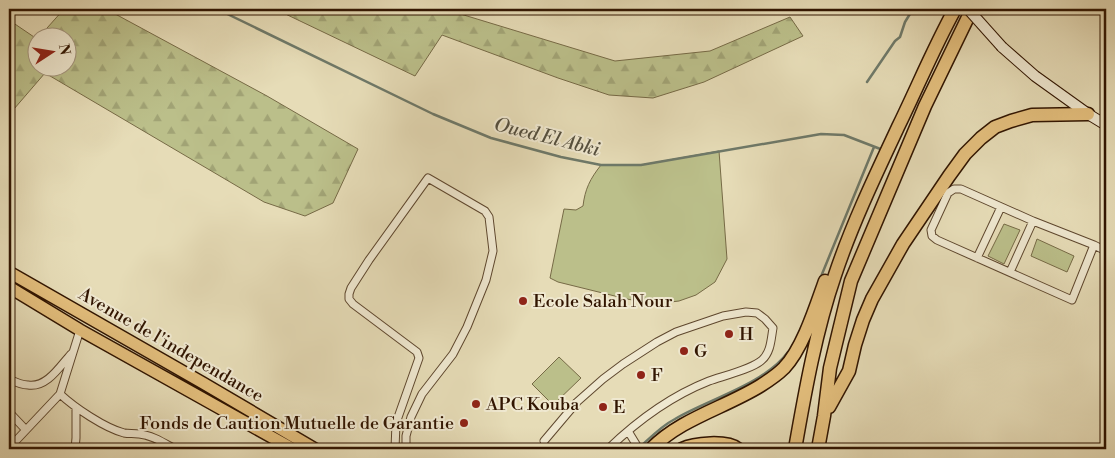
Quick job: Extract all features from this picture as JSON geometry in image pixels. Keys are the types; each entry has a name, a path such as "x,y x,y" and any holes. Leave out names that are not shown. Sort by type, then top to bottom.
{"highway":[{"path":"795,449 825,307 835,275 870,187 926,65 955,9"},
{"path":"820,449 830,368 851,281 925,106 972,9"},
{"path":"651,449 661,439 685,424 754,390 785,367 796,351 809,325 830,266 859,196 884,144 905,112"},
{"path":"824,416 849,371 855,345 872,299 903,244 965,154 981,138 995,128 1011,121 1032,115 1088,114"},
{"path":"682,449 688,446 713,443 735,446 738,449"}],"main road":[{"name":"Avenue de l'independance","path":"9,272 315,449"},
{"path":"9,287 80,330 293,449"}],"street":[{"path":"968,9 1002,47 1035,76 1088,114 1106,124"},
{"path":"395,449 396,423 420,358 417,352 353,304 349,299 349,294 369,260 428,178 486,211 489,217 493,252 486,280 467,327 453,354 422,394 411,417 406,436 406,449"},
{"path":"1094,245 1072,300 937,240 932,236 931,230 944,202 951,191 957,188 1094,245 1106,251"},
{"path":"977,258 1001,207"},
{"path":"1010,272 1034,221"},
{"path":"544,441 577,402 603,379 657,342 676,332 723,316 746,312 757,314 766,319 773,328 770,350 763,360 678,396 647,416 608,449"},
{"path":"9,448 60,394 80,330"},
{"path":"9,379 30,386 40,384 50,377 73,352"},
{"path":"60,394 76,408 112,429 126,434 152,436 175,449"},
{"path":"75,449 76,408"},
{"path":"9,412 26,430"},
{"path":"628,431 638,447"}],"green space":[{"path":"64,9 106,9 267,96 358,149 333,203 305,216 264,202 53,78 78,78 78,28 47,28"},
{"path":"275,9 453,9 454,12 615,61 710,51 790,17 803,36 704,82 653,98 609,95 442,35 415,76"},
{"path":"9,20 28,33 28,78 41,78 14,109 9,106"},
{"path":"719,151 727,259 715,282 696,295 679,301 654,304 558,282 550,278 564,209 576,210 583,206 589,184 601,165 641,165"},
{"path":"1004,224 1020,230 1004,264 988,256"},
{"path":"1037,239 1074,256 1067,272 1031,256"},
{"path":"559,357 581,378 553,405 532,384"}],"waterway":[{"name":"Oued El Abki","path":"217,9 433,114 491,138 561,157 601,165 641,165 821,134 844,135 883,150"},
{"path":"867,82 895,41 900,37 905,22 913,9"},
{"path":"820,279 874,147"},
{"path":"639,448 670,422 736,390 765,373 788,352"}],"place":[{"name":"Ecole Salah Nour","path":"523,301"},
{"name":"H","path":"729,334"},
{"name":"G","path":"684,351"},
{"name":"F","path":"641,375"},
{"name":"APC Kouba","path":"476,404"},
{"name":"E","path":"603,407"},
{"name":"Fonds de Caution Mutuelle de Garantie","path":"464,423"}]}
